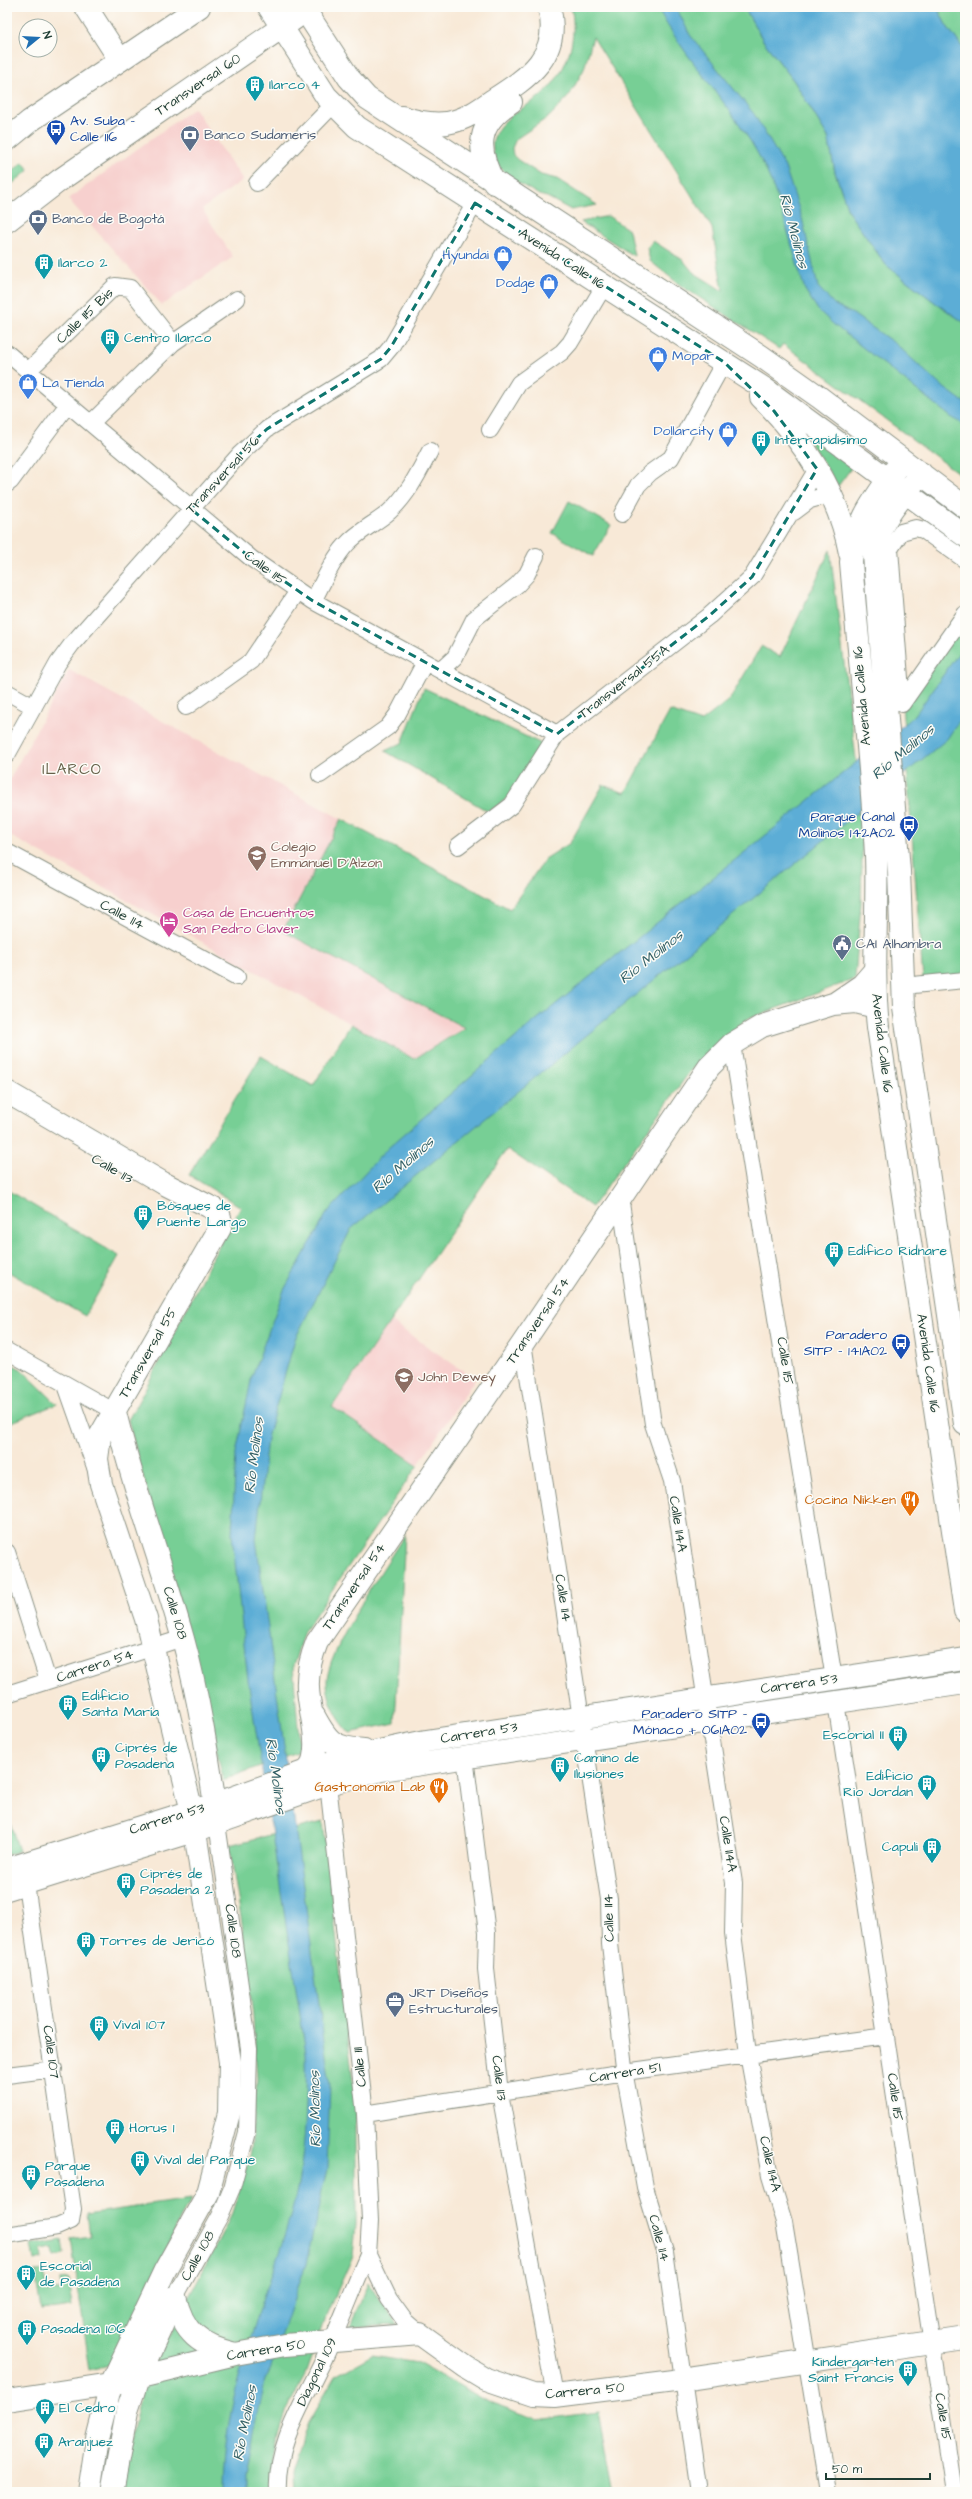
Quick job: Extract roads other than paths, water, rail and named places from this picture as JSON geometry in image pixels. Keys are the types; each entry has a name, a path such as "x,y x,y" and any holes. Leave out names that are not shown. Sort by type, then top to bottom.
{"main road":[{"path":"86,7 120,60"},
{"path":"7,140 30,121 199,7"},
{"name":"Avenida Calle 116","path":"269,7 316,83 333,105 357,127 724,362 776,397 906,493"},
{"path":"385,111 419,122 440,124 460,120 476,112 526,78 540,63 551,40 552,27 549,7"},
{"path":"494,183 482,156 484,130 495,114 532,88 550,67 561,37 560,7"},
{"name":"Avenida Calle 116","path":"307,8 357,89 385,111 754,352 921,473 883,525 874,545 900,890 902,986 906,1028 965,1424"},
{"name":"Transversal 60","path":"7,221 60,180 282,28 307,8"},
{"path":"724,362 774,411 817,469 831,494 841,519 851,562"},
{"name":"Avenida Calle 116","path":"902,460 860,523 855,536 851,562 873,807 877,894 875,970 876,1007 965,1611"},
{"path":"921,473 965,507"},
{"path":"906,493 965,536"},
{"path":"833,1004 862,984 875,970"},
{"path":"833,1004 856,1002 876,1007"},
{"name":"Transversal 54","path":"304,1779 315,1751 308,1687 309,1664 317,1642 523,1343 620,1196 708,1067 732,1044 762,1026 833,1004"},
{"name":"Calle 113","path":"7,1092 150,1175 217,1218"},
{"name":"Calle 113","path":"7,1108 133,1181 217,1218"},
{"name":"Transversal 55","path":"101,1484 98,1448 100,1436 115,1412 217,1218"},
{"name":"Calle 108","path":"115,1412 123,1447 183,1638 194,1680 216,1814"},
{"name":"Calle 108","path":"89,2492 97,2439 111,2384 165,2270 208,2193 229,2113 230,2062 193,1821 154,1647 101,1484"},
{"name":"Carrera 53","path":"7,1869 216,1814 257,1799 304,1779 337,1760 375,1750 582,1716 965,1659"},
{"name":"Carrera 53","path":"304,1779 328,1784 381,1770 965,1683"},
{"name":"Transversal 54","path":"311,1709 323,1733 335,1745 350,1749 375,1750"},
{"name":"Carrera 53","path":"16,1886 193,1821"},
{"path":"175,2297 186,2327 196,2337 214,2348 239,2353"},
{"name":"Calle 108","path":"112,2492 127,2412 138,2378 175,2297"},
{"name":"Carrera 50","path":"7,2400 111,2384 239,2353 285,2345 420,2334 466,2367 486,2379 533,2394 555,2396 682,2380 807,2360 965,2338"}],"street":[{"path":"257,183 333,105"},
{"name":"Transversal 56","path":"7,755 34,706 72,644 240,454 267,430 381,359 391,347 475,203"},
{"name":"Calle 115 Bis","path":"28,371 115,286 130,288 173,343"},
{"path":"490,430 519,383 528,374 562,352 570,343 604,286"},
{"path":"92,423 173,343 237,299"},
{"name":"Calle 115","path":"7,353 92,423 252,560 313,601 557,734"},
{"path":"622,514 638,485 650,473 671,458 681,444 724,362"},
{"path":"7,484 11,481 68,404"},
{"path":"313,601 344,546 356,534 389,512 401,499 413,483 430,451"},
{"name":"Transversal 55A","path":"458,846 512,805 557,734 709,616 748,582 757,571 817,469"},
{"name":"Transversal 55A","path":"788,517 810,500 831,494"},
{"path":"965,560 923,530 916,528 900,532 890,549 902,704 965,614"},
{"path":"441,670 455,657 474,619 517,585 536,556"},
{"path":"186,707 251,661 298,591"},
{"path":"320,776 388,726 397,715 425,662"},
{"path":"7,692 34,706"},
{"name":"Calle 114","path":"7,852 237,977"},
{"path":"902,986 965,980"},
{"name":"Calle 115","path":"732,1044 834,1679"},
{"name":"Calle 114A","path":"620,1196 653,1424 672,1481 710,1721 734,1883 733,1933 748,2054 770,2176 784,2222 828,2492"},
{"name":"Calle 114","path":"523,1343 582,1716 609,1899 610,1944 625,2072 645,2187 665,2252 699,2492"},
{"path":"7,1351 66,1386 115,1412"},
{"name":"Calle 108","path":"66,1386 101,1484"},
{"path":"7,1552 48,1681"},
{"name":"Carrera 54","path":"7,1694 183,1638"},
{"name":"Calle 115","path":"836,1702 954,2492"},
{"name":"Calle 113","path":"465,1757 487,1933 486,1969 500,2093 555,2396"},
{"name":"Calle 111","path":"328,1784 366,2114 370,2221 368,2255 389,2299 405,2321 420,2334"},
{"name":"Calle 108","path":"175,2297 220,2216 232,2188 247,2132 249,2049 216,1814"},
{"name":"Calle 107","path":"7,2235 57,2227 71,2221 73,2209 54,2069 16,1886"},
{"name":"Carrera 51","path":"366,2114 625,2072 886,2036"},
{"path":"7,2075 54,2069"},
{"name":"Diagonal 109","path":"278,2492 280,2466 292,2426 332,2341 368,2255"}],"water":[{"name":"Río Molinos","path":"657,7 676,7 690,35 754,114 785,167 802,218 818,287 835,305 853,314 897,345 939,384 965,403 965,425 951,417 833,324 818,310 805,290 776,195 761,159 740,125 667,25"},
{"path":"744,7 937,7 946,25 965,51 965,323 937,304 886,265 849,213 835,172 828,137 794,81 764,42"},
{"name":"Río Molinos","path":"965,644 965,712 947,739 351,1229 295,1339 267,1438 256,1539 330,2085 327,2169 306,2264 264,2387 246,2470 246,2492 223,2492 229,2420 246,2351 291,2214 303,2154 306,2114 306,2053 248,1680 232,1535 236,1453 252,1376 284,1290 327,1213 388,1148 530,1025 915,715"}],"place":[{"name":"Ilarco 4","path":"255,102"},
{"name":"Av. Suba - Calle 116","path":"56,146"},
{"name":"Banco Sudameris","path":"190,152"},
{"name":"Banco de Bogotá","path":"38,236"},
{"name":"Hyundai","path":"503,272"},
{"name":"Ilarco 2","path":"44,280"},
{"name":"Dodge","path":"549,300"},
{"name":"Centro Ilarco","path":"110,355"},
{"name":"Mopar","path":"658,373"},
{"name":"La Tienda","path":"28,400"},
{"name":"Dollarcity","path":"728,448"},
{"name":"Interrapidisimo","path":"761,457"},
{"name":"Parque Canal Molinos 142A02","path":"909,842"},
{"name":"Colegio Emmanuel D'Alzon","path":"257,872"},
{"name":"Casa de Encuentros San Pedro Claver","path":"169,938"},
{"name":"CAI Alhambra","path":"842,961"},
{"name":"Bósques de Puente Largo","path":"143,1231"},
{"name":"Edifico Ridnare","path":"834,1268"},
{"name":"Paradero SITP - 141A02","path":"901,1360"},
{"name":"John Dewey","path":"404,1394"},
{"name":"Cocina Nikken","path":"910,1517"},
{"name":"Edificio Santa María","path":"68,1721"},
{"name":"Paradero SITP - Mónaco + 061A02","path":"761,1739"},
{"name":"Escorial II","path":"898,1752"},
{"name":"Ciprés de Pasadena","path":"101,1773"},
{"name":"Camino de Ilusiones","path":"560,1783"},
{"name":"Edificio Rio Jordan","path":"927,1801"},
{"name":"Gastronomía Lab","path":"439,1804"},
{"name":"Capuli","path":"932,1864"},
{"name":"Ciprés de Pasadena 2","path":"126,1899"},
{"name":"Torres de Jericó","path":"86,1958"},
{"name":"JRT Diseños Estructurales","path":"395,2018"},
{"name":"Vival 107","path":"99,2042"},
{"name":"Horus 1","path":"115,2145"},
{"name":"Vival del Parque","path":"140,2177"},
{"name":"Parque Pasadena","path":"31,2191"},
{"name":"Escorial de Pasadena","path":"26,2291"},
{"name":"Pasadena 106","path":"27,2346"},
{"name":"Kindergarten Saint Francis","path":"908,2387"},
{"name":"El Cedro","path":"45,2425"},
{"name":"Aranjuez","path":"44,2459"}],"district":[{"name":"ILARCO","path":"72,769"}]}
